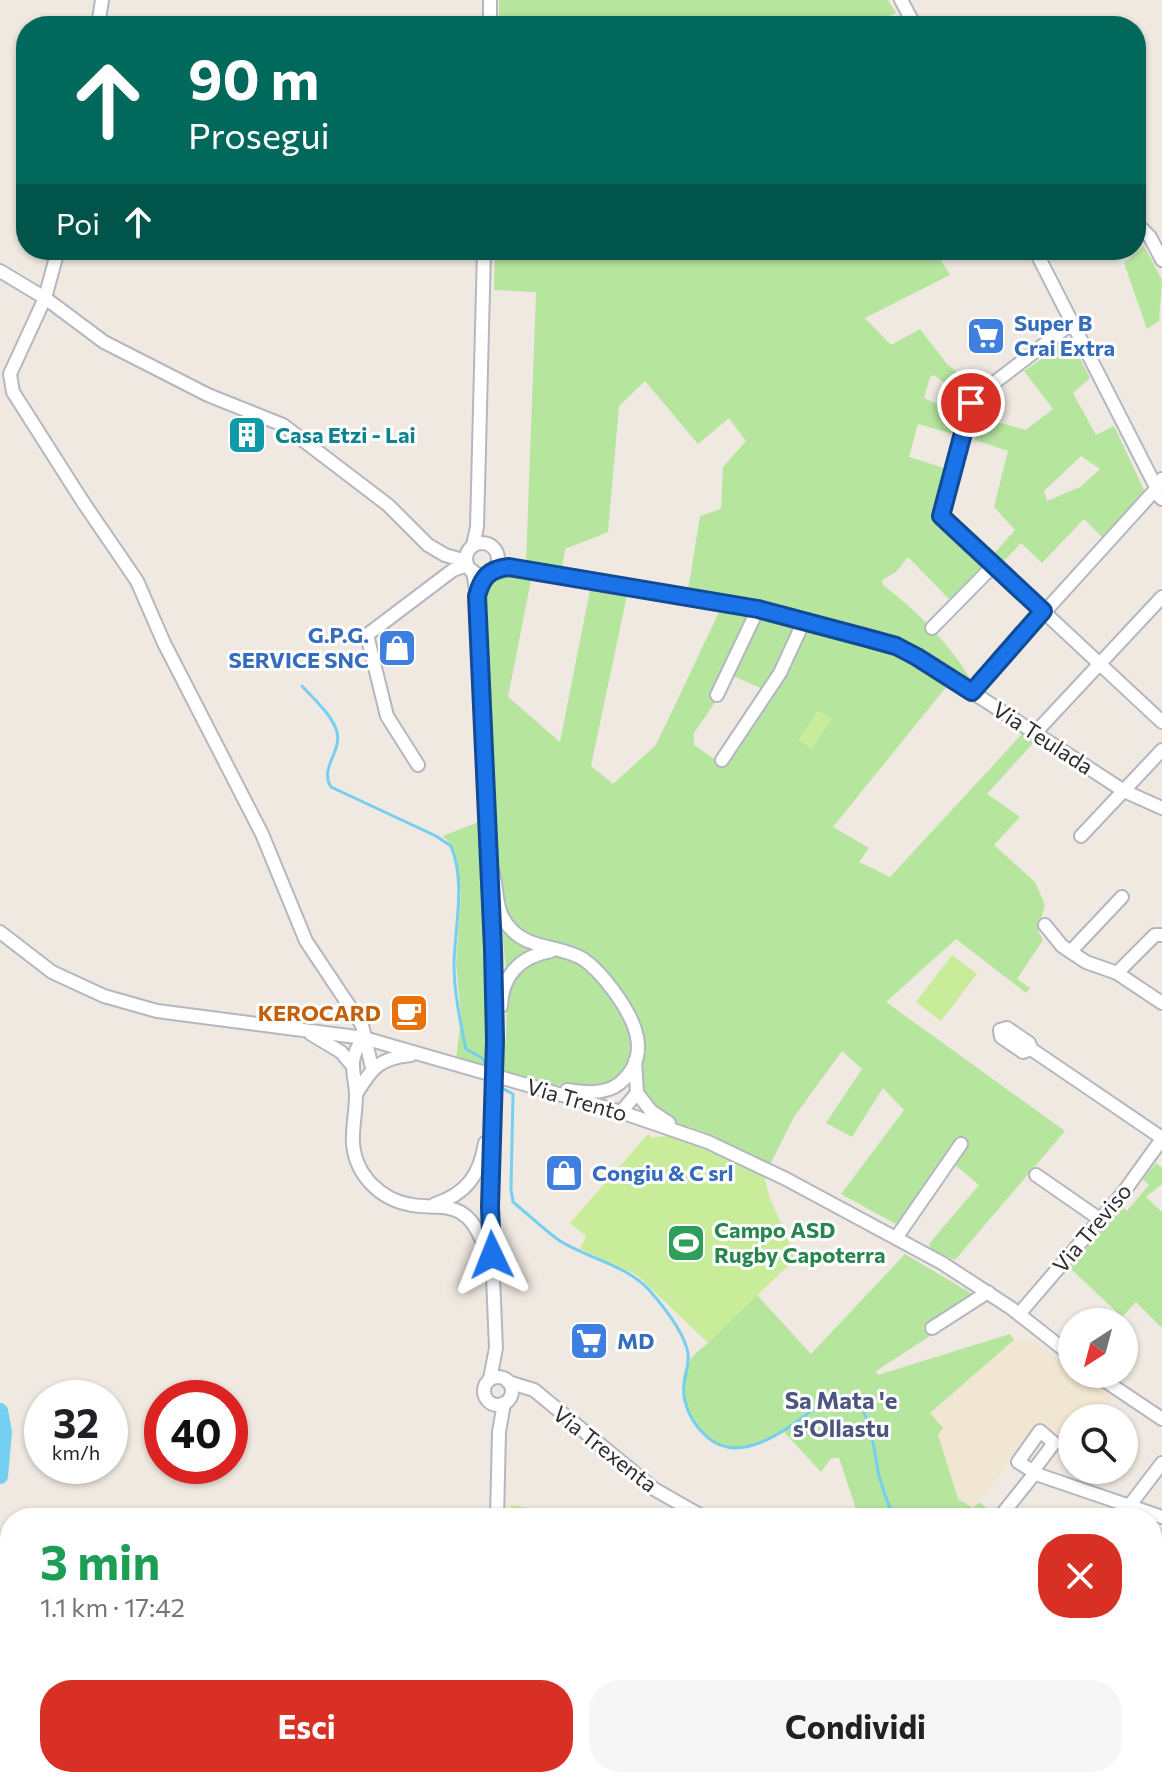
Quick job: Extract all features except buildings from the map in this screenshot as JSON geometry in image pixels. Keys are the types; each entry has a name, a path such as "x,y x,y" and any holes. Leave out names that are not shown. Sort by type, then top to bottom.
{"street":[{"path":"1146,233 1162,260"},
{"path":"55,260 45,298 10,374 13,392 137,581 164,643 262,834 306,941 362,1025 372,1068"},
{"path":"484,260 477,527 467,558 477,596 495,1040 492,1255 496,1348 490,1379"},
{"path":"972,692 1144,502 1160,491 1040,260"},
{"path":"0,271 45,298 104,342 208,395 283,425 388,505 428,545 492,567"},
{"path":"1072,323 978,393 971,403 940,513 1162,722"},
{"path":"477,527 495,550 492,567 477,596"},
{"path":"418,765 387,716 367,635 488,544"},
{"path":"932,628 994,565"},
{"name":"Via Teulada","path":"492,567 509,567 758,609 896,646 1124,791 1162,808"},
{"path":"1035,733 1162,597"},
{"path":"717,695 758,609"},
{"path":"722,760 780,673 804,621"},
{"path":"1081,836 1162,750"},
{"path":"489,860 503,921 524,940 581,957 592,966 630,1013 637,1033 637,1093 660,1119 687,1129 693,1137"},
{"path":"1071,951 1122,897"},
{"path":"1045,925 1062,946 1086,962 1136,983 1162,1003"},
{"name":"Via Trento","path":"0,932 52,972 104,996 157,1011 364,1038 621,1112 693,1137 786,1179 896,1238 988,1292 1058,1345"},
{"path":"1117,973 1155,935 1162,935"},
{"path":"495,1040 500,1027 502,992 508,977 527,958 556,950"},
{"path":"301,1029 331,1044 351,1064"},
{"path":"364,1038 354,1050 351,1064 356,1094 353,1142 361,1171 370,1184 383,1194 413,1206 449,1207 461,1213 473,1222 486,1250 492,1255"},
{"name":"Via Treviso","path":"1019,1314 1101,1220 1162,1138 1031,1049"},
{"path":"356,1094 372,1068 400,1056 421,1054"},
{"path":"621,1112 617,1095 620,1083 635,1060"},
{"path":"543,1091 599,1091 620,1083"},
{"path":"621,1112 637,1093"},
{"path":"429,1206 464,1191 482,1161 486,1137 492,1130"},
{"path":"896,1238 961,1144"},
{"path":"1036,1175 1101,1220"},
{"path":"932,1328 988,1292"},
{"path":"496,1348 512,1390 502,1402 497,1508"},
{"path":"507,1380 490,1379 485,1384 484,1393 502,1402 531,1396 547,1403"},
{"name":"Via Trexenta","path":"507,1380 534,1390 654,1489 687,1508"},
{"path":"1117,1388 1159,1414"},
{"path":"1128,1508 1162,1463"},
{"path":"1007,1508 1034,1472 1138,1508"}],"shaded area":[{"path":"1014,1340 1037,1343 1058,1359 1058,1388 1098,1388 1112,1397 1109,1404 1058,1404 1058,1436 1042,1421 973,1508 958,1499 930,1413"}],"green space":[{"path":"499,0 888,0 896,13 888,16 499,16"},
{"path":"1146,250 1162,280 1159,321 1147,329 1124,263 1128,260 1146,260"},
{"path":"495,260 940,260 950,275 865,318 891,345 920,329 947,364 964,378 954,390 934,375 930,377 924,398 963,416 957,435 918,424 909,457 944,468 932,517 984,567 949,599 908,557 896,572 882,580 883,585 941,639 970,678 965,683 915,650 888,638 722,595 688,591 700,516 721,509 723,467 746,441 729,418 698,444 645,381 619,406 608,532 565,549 562,568 526,565 536,292 494,290"},
{"path":"1066,339 1072,343 1090,378 1073,393 1096,435 1114,426 1145,492 1103,538 1084,519 1042,563 1021,543 1002,563 993,555 1015,530 994,507 1008,451 975,440 982,418 1026,430 1053,409 1024,371 1047,355 1047,350","holes":["1081,456 1100,469 1080,487 1047,501 1044,491"]},
{"path":"505,574 531,580 508,697 560,742 590,590 627,595 591,766 613,784 656,745 721,608 748,615 711,693 718,698 694,733 694,745 717,761 806,627 880,649 913,664 947,686 833,827 869,848 859,862 890,877 1022,734 1034,742 987,794 1020,817 994,845 1035,882 1045,905 1038,931 1043,940 1017,979 1030,988 1026,993 956,939 886,1002 1065,1131 955,1260 931,1250 929,1244 979,1185 955,1165 967,1148 957,1141 898,1223 841,1194 904,1110 883,1088 852,1137 826,1123 862,1069 842,1051 794,1117 770,1165 705,1133 667,1119 644,1097 639,1077 642,1046 640,1024 606,971 577,948 536,940 518,932 512,925 502,897 495,849 487,723 486,587"},
{"path":"760,616 796,625 765,690 731,675"},
{"path":"818,710 832,719 812,749 798,740"},
{"path":"481,821 486,896 486,1055 500,1058 506,1040 507,994 518,969 539,958 557,955 586,966 595,975 630,1030 632,1044 627,1069 608,1086 573,1088 521,1078 456,1059 461,1018 456,963 461,894 453,847 443,836"},
{"path":"502,929 530,949 518,955 506,971"},
{"path":"952,955 977,974 941,1021 916,1002"},
{"name":"Campo ASD Rugby Capoterra","path":"648,1134 652,1138 664,1136 693,1142 764,1175 769,1196 796,1258 708,1343 637,1275 580,1249 586,1236 570,1223"},
{"path":"1156,1163 1162,1168 1162,1184 1146,1197 1162,1212 1162,1328 1136,1302 1130,1308 1112,1308 1070,1268 1121,1205 1127,1211 1149,1185 1143,1179"},
{"path":"905,1254 984,1301 876,1371 878,1375 1010,1334 1014,1340 930,1413 943,1428 938,1435 958,1499 973,1508 856,1508 839,1458 831,1458 821,1472 784,1432 749,1447 726,1447 704,1433 689,1410 683,1384 690,1360 757,1295 811,1354"},
{"path":"979,1502 987,1508 973,1508"}],"waterway":[{"path":"302,686 327,714 337,732 338,739 328,773 331,787 451,846 459,889 454,963 458,1006 466,1049 482,1058 487,1066"},
{"path":"498,1086 513,1094 513,1202 560,1241 630,1275 655,1297 673,1320 686,1345 685,1401 690,1416 703,1433 722,1446 737,1448 754,1445 787,1429 829,1398 843,1396 854,1400 868,1421 879,1476 890,1508"},
{"path":"0,1411 4,1432 0,1476"}],"place":[{"name":"Super B Crai Extra","path":"986,336"},
{"name":"Casa Etzi - Lai","path":"247,435"},
{"name":"G.P.G. SERVICE SNC","path":"397,648"},
{"name":"KEROCARD","path":"409,1013"},
{"name":"Congiu & C srl","path":"564,1173"},
{"name":"Campo ASD Rugby Capoterra","path":"686,1243"},
{"name":"MD","path":"589,1341"}],"district":[{"name":"Sa Mata 'e s'Ollastu","path":"841,1415"}],"route":[{"path":"492,1255 490,1207 495,1040 477,596 481,582 494,569 509,567 758,609 896,646 972,692 1043,611 941,516 971,403"}]}
